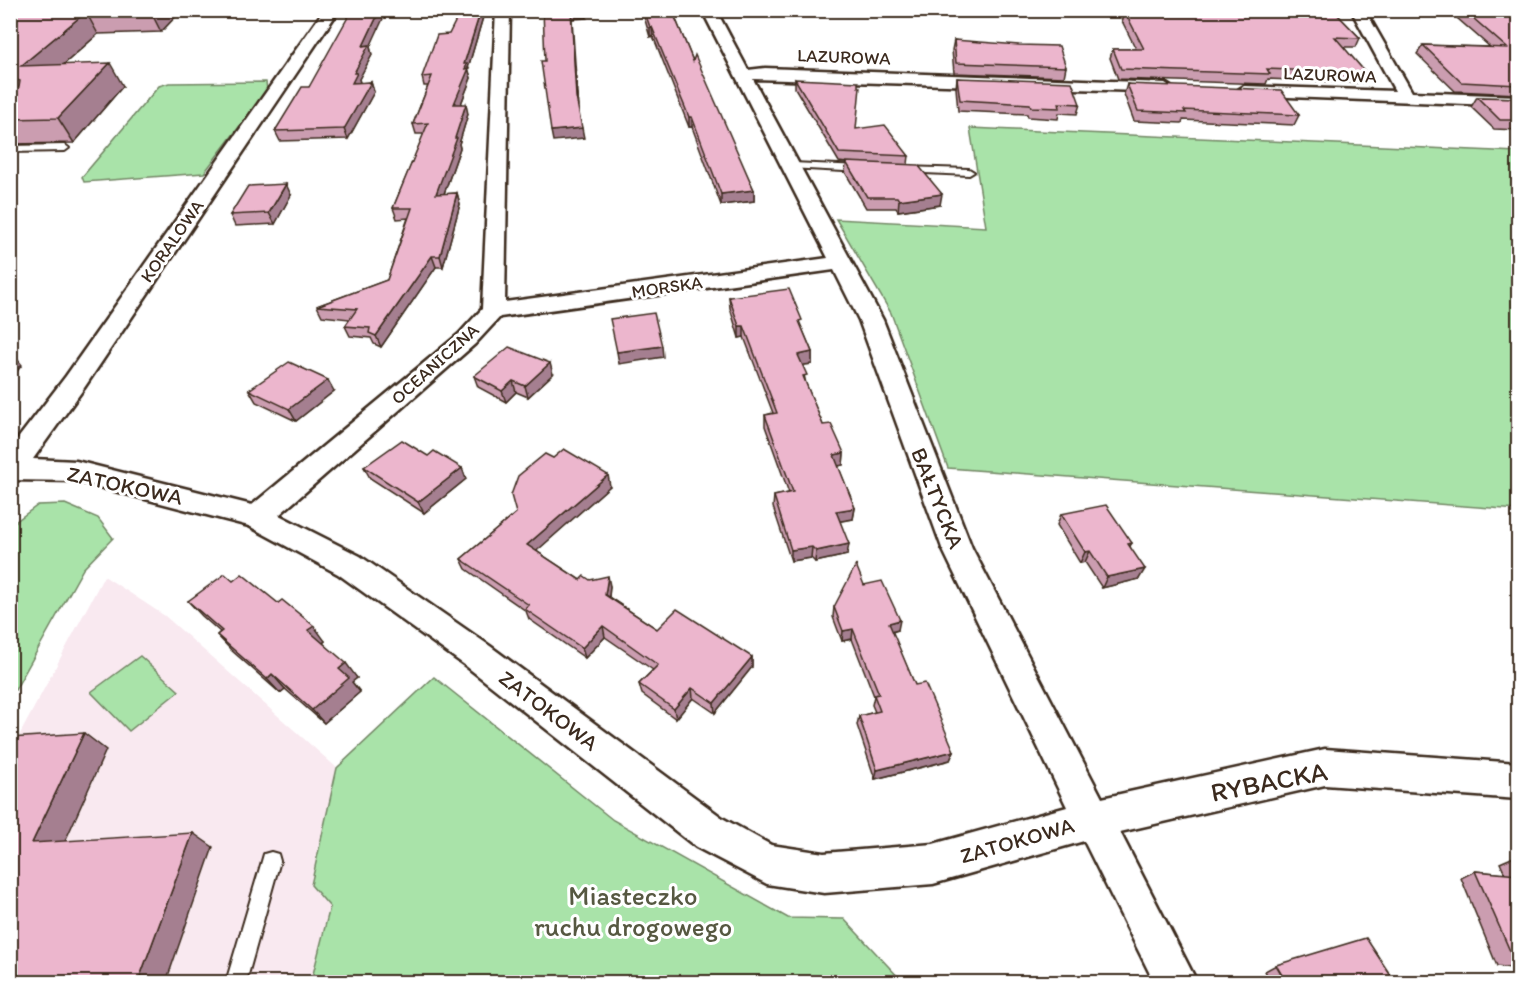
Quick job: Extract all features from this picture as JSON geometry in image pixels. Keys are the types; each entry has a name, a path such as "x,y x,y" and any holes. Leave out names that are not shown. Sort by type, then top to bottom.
{"street":[{"name":"KORALOWA","path":"11,469 75,382 332,10"},
{"name":"OCEANICZNA","path":"257,517 467,339 493,311 503,10"},
{"name":"BAŁTYCKA","path":"709,10 871,321 957,548 1176,982"},
{"path":"1358,10 1406,97"},
{"path":"1414,10 1518,14"},
{"name":"LAZUROWA","path":"744,75 765,73 1180,89"},
{"name":"LAZUROWA","path":"1227,91 1518,101"},
{"name":"MORSKA","path":"493,311 841,263"},
{"name":"ZATOKOWA","path":"11,469 76,471 257,517 349,565 478,656 710,833 768,864 824,873 933,864 1093,819"},
{"name":"RYBACKA","path":"1093,819 1324,767 1518,781"}],"lane":[{"path":"10,149 65,148"},
{"path":"792,166 874,169"},
{"path":"898,170 969,172"},
{"path":"236,982 271,861"}],"shaded area":[{"path":"104,576 165,616 337,768 311,885 330,907 311,982 11,982 11,751"}],"green space":[{"path":"266,82 267,90 204,173 84,182 82,177 159,86 169,83"},
{"path":"970,128 1518,152 1518,510 948,468 891,313 836,219 986,227"},
{"path":"65,504 98,518 113,538 83,569 11,695 11,525 38,505"},
{"path":"140,656 179,691 129,731 91,692"},
{"name":"Miasteczko ruchu drogowego","path":"434,677 613,820 788,918 844,919 903,982 311,982 330,907 311,885 337,768"}],"building":[{"path":"10,10 126,10 86,12 21,66 110,63 58,118 10,119 10,93 19,87 20,81 10,79"},
{"path":"352,10 380,10 363,46 369,45 354,73 357,73 352,83 371,82 344,129 275,131 302,87 309,87"},
{"path":"454,10 481,10 464,64 467,64 465,69 469,68 454,104 466,104 455,138 457,138 436,194 457,193 440,256 432,256 376,336 369,333 370,328 345,326 357,309 317,306 387,280 412,208 393,208 428,123 413,124 432,76 422,77 437,35 449,34 455,22"},
{"path":"543,10 571,10 576,97 582,128 551,131 541,61 545,61"},
{"path":"644,10 672,10 693,61 695,55 754,190 721,194 692,117 689,117"},
{"path":"1124,10 1333,10 1360,38 1335,37 1366,73 1267,69 1270,74 1121,69 1113,49 1144,49"},
{"path":"1464,10 1518,11 1518,85 1461,82 1423,45 1507,48"},
{"path":"954,40 1059,46 1066,67 956,63"},
{"path":"957,78 1072,82 1080,104 1059,103 1060,108 960,100"},
{"path":"795,79 858,82 858,87 860,87 856,129 885,125 909,156 839,153"},
{"path":"1127,84 1281,90 1299,115 1184,110 1186,113 1138,111"},
{"path":"1477,97 1518,98 1518,120 1500,120"},
{"path":"846,162 918,165 942,194 899,200 897,197 867,197"},
{"path":"286,184 269,213 230,215 248,186"},
{"path":"789,289 812,352 798,355 807,375 803,376 823,425 831,424 844,453 834,455 855,508 836,511 849,544 816,551 812,547 791,550 774,496 793,492 765,415 777,413 744,326 739,326 729,297"},
{"path":"654,313 662,346 617,352 610,319"},
{"path":"509,347 550,363 525,386 513,381 502,391 474,376"},
{"path":"289,362 328,380 289,409 249,390"},
{"path":"402,440 428,456 434,451 462,468 418,502 364,467"},
{"path":"564,449 608,475 527,545 580,580 584,576 590,580 608,576 605,595 657,629 677,609 752,657 714,703 692,688 674,709 639,684 658,665 603,626 582,648 525,609 529,605 461,559 516,513 511,495 518,476 545,454 553,458"},
{"path":"1106,505 1132,543 1128,544 1145,569 1107,577 1090,551 1085,552 1061,514"},
{"path":"856,565 864,585 882,581 900,620 889,623 915,685 925,683 954,751 877,770 859,716 880,711 874,695 879,694 853,629 843,631 834,607"},
{"path":"225,574 233,581 242,574 278,603 282,600 314,626 308,630 346,663 339,669 349,678 312,710 272,674 267,679 217,635 222,631 188,601"},
{"path":"84,733 32,843 193,833 138,982 10,982 10,738"},
{"path":"1475,871 1518,875 1518,961 1514,960"},
{"path":"1366,938 1395,982 1286,982 1276,965"}]}
